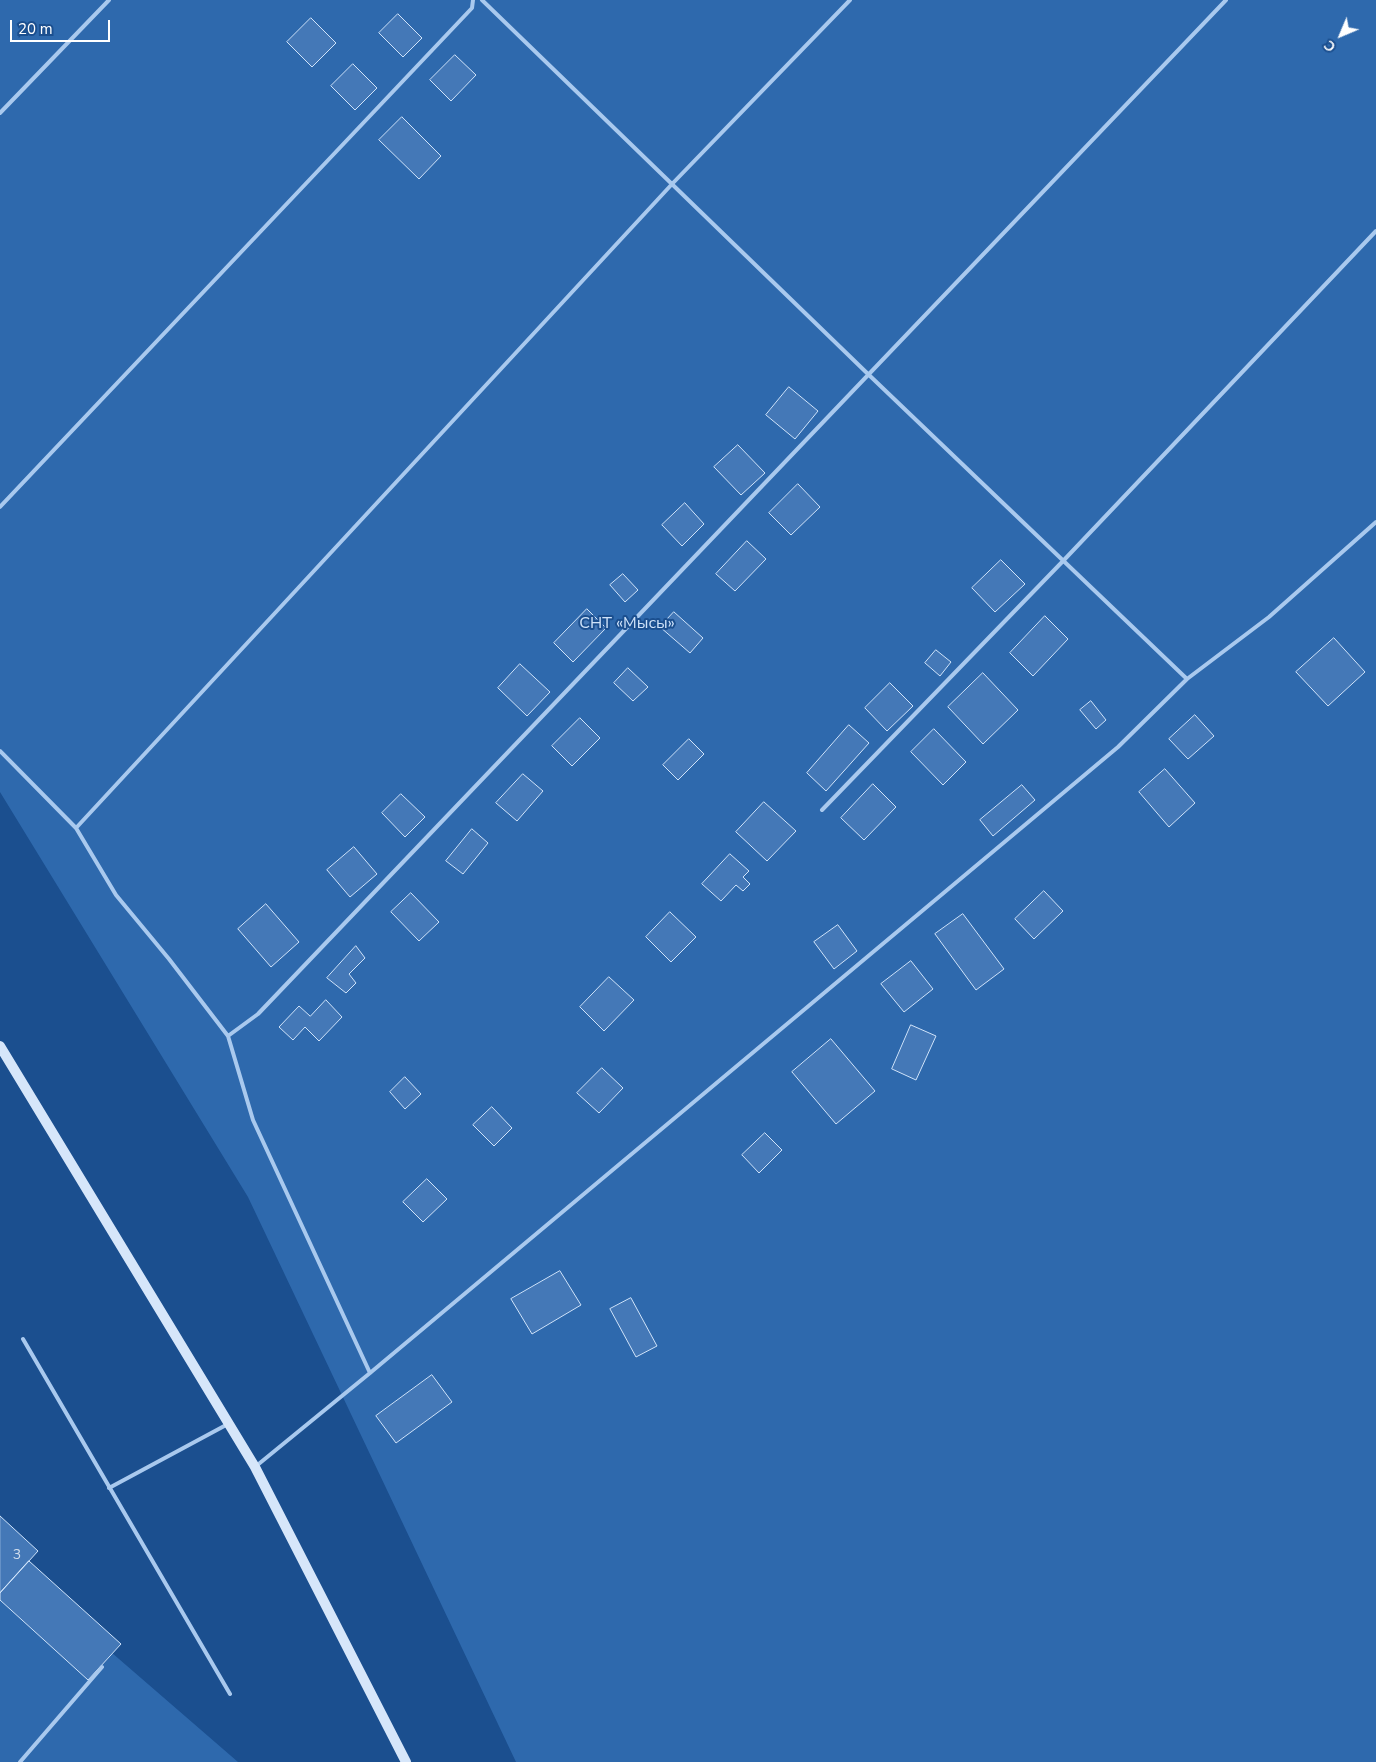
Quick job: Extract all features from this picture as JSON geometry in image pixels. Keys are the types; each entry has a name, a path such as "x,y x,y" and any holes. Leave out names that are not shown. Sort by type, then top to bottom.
{"main road":[{"path":"0,1046 255,1467 406,1762"}],"lane":[{"path":"0,113 109,0"},
{"path":"0,507 472,8 473,0"},
{"path":"482,0 1186,679"},
{"path":"76,828 673,184 850,0"},
{"path":"228,1036 258,1014 1226,0"},
{"path":"822,810 1064,560 1376,231"},
{"path":"255,1467 1118,747 1186,679 1269,617 1376,522"},
{"path":"0,751 76,828 116,895 169,959 228,1036 252,1120 370,1373"},
{"path":"23,1339 230,1694"},
{"path":"109,1488 229,1423"},
{"path":"20,1762 102,1667"}],"green space":[{"name":"СНТ «Мысы»","path":"0,0 1376,0 1376,1762 516,1762 248,1197 0,792"},
{"path":"0,1556 238,1762 0,1762"}],"building":[{"path":"398,14 422,38 403,57 379,33"},
{"path":"311,18 336,43 312,67 287,42"},
{"path":"455,55 476,75 451,101 430,80"},
{"path":"353,64 377,88 355,110 331,86"},
{"path":"402,117 441,156 419,179 379,140"},
{"path":"789,387 818,411 795,439 766,415"},
{"path":"738,445 765,473 741,495 714,467"},
{"path":"798,484 820,507 791,535 769,513"},
{"path":"685,503 704,524 682,546 662,525"},
{"path":"747,541 766,559 735,591 716,574"},
{"path":"1001,560 1025,584 995,612 972,588"},
{"path":"623,574 638,590 625,602 610,585"},
{"path":"587,609 606,628 573,662 554,643"},
{"path":"674,612 703,638 690,653 660,627"},
{"path":"1045,616 1068,639 1033,676 1010,653"},
{"path":"1334,638 1365,672 1328,706 1296,672"},
{"path":"936,650 951,662 940,676 925,663"},
{"path":"520,664 550,692 527,716 498,688"},
{"path":"628,668 648,687 633,701 614,683"},
{"path":"983,673 1018,710 983,744 948,707"},
{"path":"890,683 913,706 887,731 865,708"},
{"path":"1091,701 1106,720 1096,729 1080,710"},
{"path":"1195,715 1214,736 1188,759 1169,739"},
{"path":"580,718 600,738 572,766 552,746"},
{"path":"849,725 869,743 826,791 807,773"},
{"path":"934,729 966,762 943,785 911,752"},
{"path":"689,739 704,754 678,780 663,765"},
{"path":"1165,769 1195,803 1169,827 1139,792"},
{"path":"523,774 543,791 517,821 496,803"},
{"path":"873,784 896,807 864,840 841,818"},
{"path":"1022,785 1035,800 993,836 980,820"},
{"path":"401,794 425,817 405,837 382,813"},
{"path":"764,802 796,831 767,861 736,832"},
{"path":"472,829 488,843 463,874 446,861"},
{"path":"354,847 377,874 350,897 327,870"},
{"path":"730,854 749,871 743,877 750,884 743,891 736,885 721,901 702,884"},
{"path":"1044,891 1063,911 1034,939 1015,919"},
{"path":"411,893 439,922 419,941 391,912"},
{"path":"266,904 299,942 271,967 238,929"},
{"path":"670,912 696,937 671,962 646,937"},
{"path":"963,914 1004,969 976,990 935,934"},
{"path":"838,925 857,951 834,969 814,942"},
{"path":"356,946 365,958 349,974 356,983 346,993 327,978"},
{"path":"911,961 933,989 904,1012 881,984"},
{"path":"609,977 634,1000 604,1031 580,1007"},
{"path":"326,1000 342,1017 319,1041 305,1027 293,1040 279,1027 299,1006 310,1016"},
{"path":"911,1025 936,1036 916,1080 892,1069"},
{"path":"831,1039 875,1091 836,1124 792,1072"},
{"path":"602,1068 623,1088 599,1113 577,1093"},
{"path":"405,1077 421,1094 405,1109 390,1092"},
{"path":"492,1107 512,1128 494,1146 473,1125"},
{"path":"765,1133 782,1150 759,1173 742,1155"},
{"path":"427,1179 447,1199 423,1222 403,1202"},
{"path":"560,1271 581,1305 532,1334 511,1299"},
{"path":"631,1298 657,1346 636,1357 610,1309"},
{"path":"432,1375 452,1402 396,1443 376,1416"},
{"path":"0,1516 38,1551 0,1593"},
{"path":"29,1561 121,1644 88,1680 0,1600 0,1593"}]}
